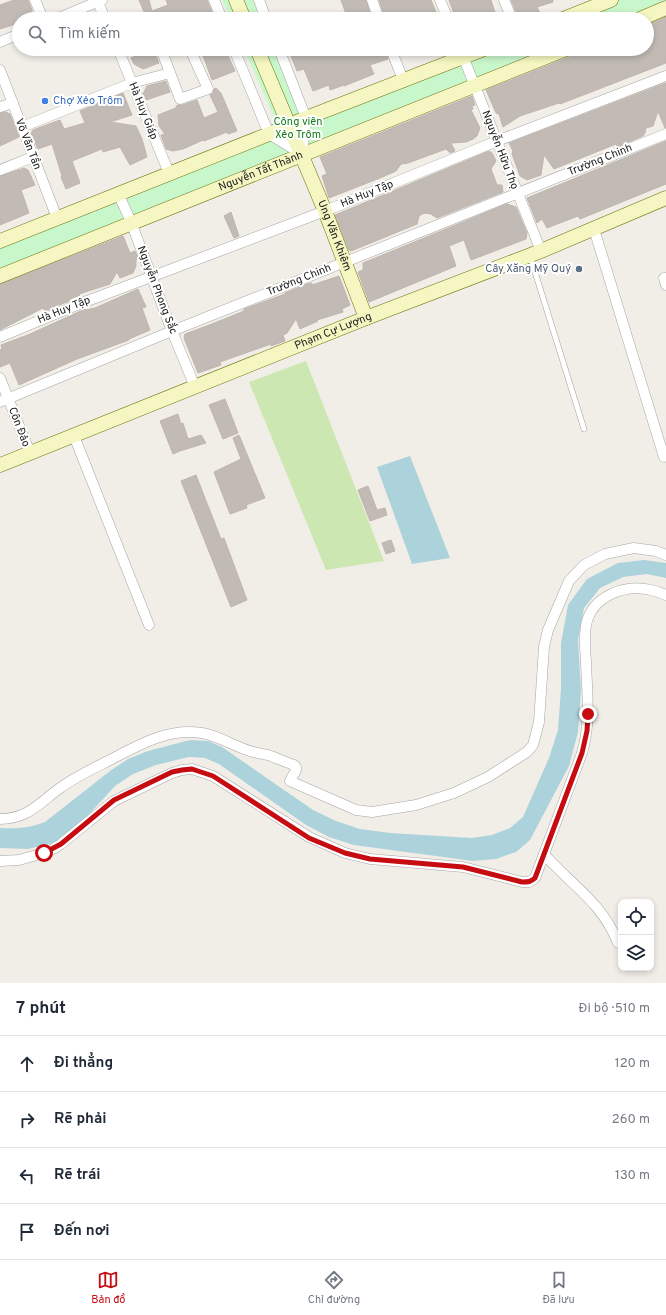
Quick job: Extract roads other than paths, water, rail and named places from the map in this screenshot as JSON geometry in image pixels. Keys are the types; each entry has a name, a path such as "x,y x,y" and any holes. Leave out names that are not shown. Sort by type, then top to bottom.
{"street":[{"path":"35,0 40,12"},
{"path":"214,0 219,12"},
{"path":"236,0 241,12"},
{"path":"259,0 263,12"},
{"path":"372,0 376,12"},
{"path":"440,0 445,12"},
{"path":"504,0 509,12"},
{"path":"581,12 611,0"},
{"path":"73,12 100,1 103,12"},
{"path":"654,13 666,8"},
{"path":"0,42 12,37"},
{"name":"Hà Huy Giáp","path":"121,56 169,173"},
{"path":"164,56 180,99 208,89 193,56"},
{"path":"237,56 269,134 302,154"},
{"name":"Ung Văn Khiêm","path":"260,56 288,125 302,154 366,318"},
{"name":"Ung Văn Khiêm","path":"282,56 306,118 302,154"},
{"path":"394,56 403,80"},
{"path":"0,241 403,80 455,56"},
{"name":"Nguyễn Hữu Thọ","path":"463,56 517,194 536,253"},
{"name":"Nguyễn Tất Thành","path":"0,276 131,222 549,56"},
{"name":"Võ Văn Tần","path":"0,70 57,218"},
{"path":"22,127 132,83 170,73"},
{"name":"Hà Huy Tập","path":"0,337 82,303 325,211 497,141 666,76"},
{"path":"0,107 13,103"},
{"name":"Trường Chinh","path":"4,400 172,331 666,134"},
{"path":"0,170 33,156"},
{"name":"Nguyễn Phong Sắc","path":"118,193 131,222 151,277 195,387"},
{"name":"Phạm Cự Lượng","path":"0,465 366,318 536,253 666,198"},
{"path":"594,229 664,457"},
{"path":"666,278 664,278 666,285"},
{"name":"Côn Đảo","path":"0,378 4,400 30,453"},
{"path":"74,436 149,625"},
{"path":"0,819 25,814 79,776 146,741 166,734 188,731 203,733 226,740 251,752 268,755 294,765 296,770 290,781 356,810 372,812 408,807 454,793 488,778 527,752 533,745 539,722 544,647 548,630 569,581 584,566 605,554 634,548 666,554"},
{"path":"0,861 19,860 44,853 61,844 114,800 172,772 192,769 213,776 309,838 357,857 463,867 522,882 532,881 535,878 586,742 588,714 584,636 588,617 599,602 617,591 644,589 666,595"},
{"path":"544,854 596,905 612,928 618,943"}],"lane":[{"path":"536,253 584,429"}],"water":[{"path":"410,456 450,558 412,564 377,467"},
{"path":"644,560 666,563 666,578 647,574 623,577 600,588 584,608 578,640 581,691 578,732 569,766 530,840 516,852 496,859 473,861 354,845 329,837 306,825 219,764 205,758 189,757 156,765 133,774 115,786 82,822 57,842 28,849 0,848 0,828 23,828 45,822 110,771 128,759 148,751 190,740 208,741 222,747 313,810 336,821 360,829 390,833 472,838 492,835 510,828 523,817 549,758 558,730 561,689 561,643 568,605 587,579 618,563"}],"place":[{"name":"Chợ Xẻo Trôm","path":"45,101"},
{"name":"Cây Xăng Mỹ Quý","path":"579,269"}],"park label":[{"name":"Công viên Xẻo Trôm","path":"298,128"}]}
